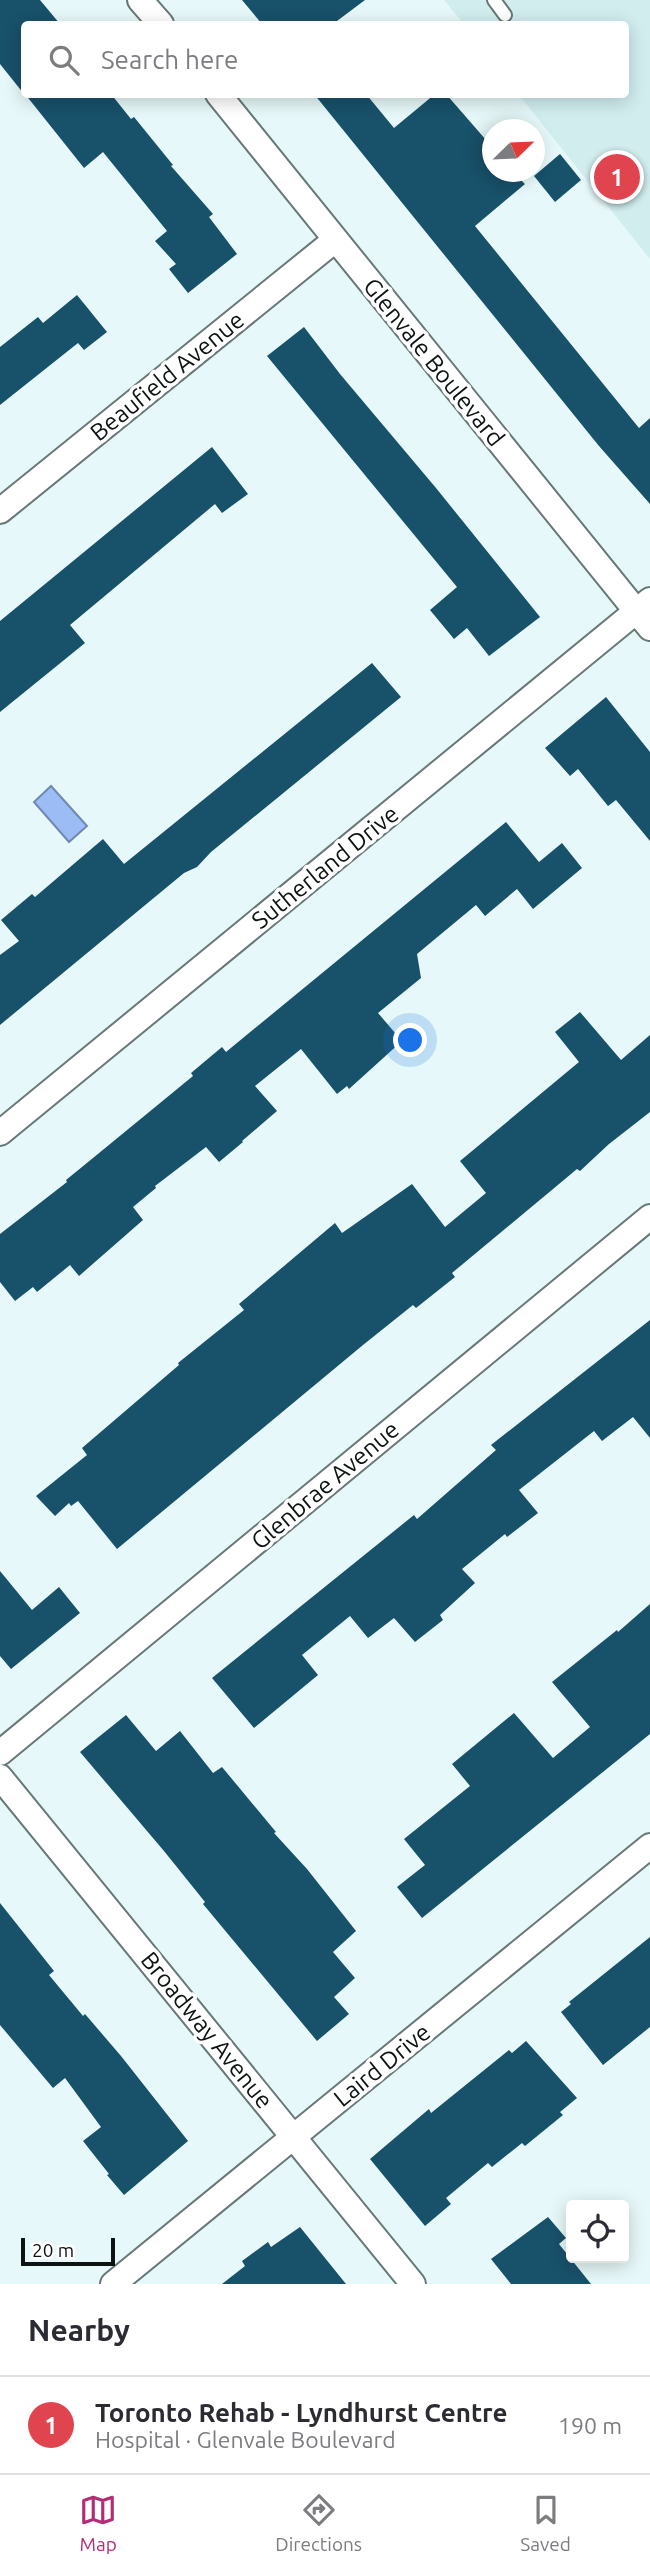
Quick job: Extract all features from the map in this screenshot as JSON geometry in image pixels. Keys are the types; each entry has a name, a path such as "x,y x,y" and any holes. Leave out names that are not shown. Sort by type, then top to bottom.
{"street":[{"path":"140,0 158,21"},
{"name":"Glenvale Boulevard","path":"221,98 282,171 334,240 646,613"},
{"name":"Beaufield Avenue","path":"0,511 334,240"},
{"name":"Sutherland Drive","path":"0,1133 646,613"},
{"name":"Glenbrae Avenue","path":"0,1753 650,1217"},
{"name":"Broadway Avenue","path":"0,1777 413,2284"},
{"name":"Laird Drive","path":"113,2284 650,1847"}],"lane":[{"path":"494,0 505,15"}],"shaded area":[{"path":"444,0 650,0 650,259 545,128 545,119 538,119 521,98 629,98 629,21 462,21"}],"water":[{"path":"51,786 87,826 69,842 34,802"}],"building":[{"path":"0,0 40,0 58,21 21,21 21,90 0,64"},
{"path":"242,0 365,0 337,21 260,21"},
{"path":"28,98 114,98 131,119 134,117 173,165 171,166 213,214 209,217 237,254 188,293 169,269 176,264 155,241 167,231 103,152 84,168"},
{"path":"317,98 369,98 394,128 430,98 449,98 482,135 482,182 525,184 475,226 639,428 650,418 650,504 599,446"},
{"path":"560,154 581,180 555,202 539,182 545,182 545,167"},
{"path":"77,295 107,332 84,350 78,343 0,405 0,347 38,317 43,323"},
{"path":"304,327 540,617 489,656 467,628 454,639 430,610 457,587 267,356"},
{"path":"212,447 248,494 222,513 215,504 70,625 85,643 0,712 0,621"},
{"path":"372,663 401,697 211,852 197,867 184,873 0,1025 0,955 19,941 1,920 32,894 35,897 103,839 124,864"},
{"path":"606,697 650,752 650,841 616,800 608,806 578,769 570,776 545,748"},
{"path":"506,822 539,862 562,843 582,868 533,909 517,889 485,916 476,905 417,954 421,978 378,1013 402,1041 349,1089 347,1086 337,1094 301,1049 255,1086 277,1111 243,1142 219,1162 206,1147 155,1186 156,1188 133,1207 143,1220 79,1276 70,1265 37,1292 33,1287 15,1301 0,1282 0,1234 67,1182 66,1180 193,1076 191,1073 222,1047 226,1052"},
{"path":"580,1012 621,1060 650,1035 650,1112 452,1273 455,1277 416,1308 413,1305 363,1345 117,1549 78,1501 71,1506 69,1503 55,1516 36,1496 87,1455 82,1448 179,1365 178,1363 244,1310 239,1304 335,1223 342,1233 412,1184 445,1227 486,1193 460,1161 579,1062 555,1032"},
{"path":"650,1320 650,1438 633,1417 602,1441 594,1431 519,1490 538,1513 507,1537 505,1534 462,1569 475,1583 440,1615 443,1620 415,1642 394,1618 368,1638 350,1616 302,1655 318,1675 254,1728 212,1678 414,1515 417,1519 496,1450 491,1445"},
{"path":"0,1571 32,1610 59,1587 80,1613 11,1669 0,1656"},
{"path":"650,1604 650,1734 422,1918 397,1887 425,1865 404,1839 470,1786 452,1764 514,1713 553,1758 590,1727 552,1682"},
{"path":"126,1715 156,1751 180,1731 213,1773 222,1767 356,1931 333,1952 355,1978 334,1997 349,2014 317,2041 203,1904 205,1902 164,1851 80,1752"},
{"path":"0,1903 54,1971 49,1975 121,2056 188,2141 124,2195 83,2141 101,2127 65,2078 53,2088 0,2025"},
{"path":"650,1937 650,2027 603,2065 561,2012 571,2004 569,2002"},
{"path":"526,2041 577,2098 560,2112 563,2115 525,2146 522,2143 492,2167 488,2163 446,2198 451,2204 425,2226 370,2159 429,2109 431,2113 509,2050 512,2053"},
{"path":"548,2217 566,2238 559,2244 566,2253 566,2263 574,2263 591,2284 511,2284 491,2259"},
{"path":"300,2227 346,2284 222,2284 245,2266 242,2261 268,2242 271,2247"}],"place":[{"name":"Toronto Rehab - Lyndhurst Centre","path":"617,177"}]}
